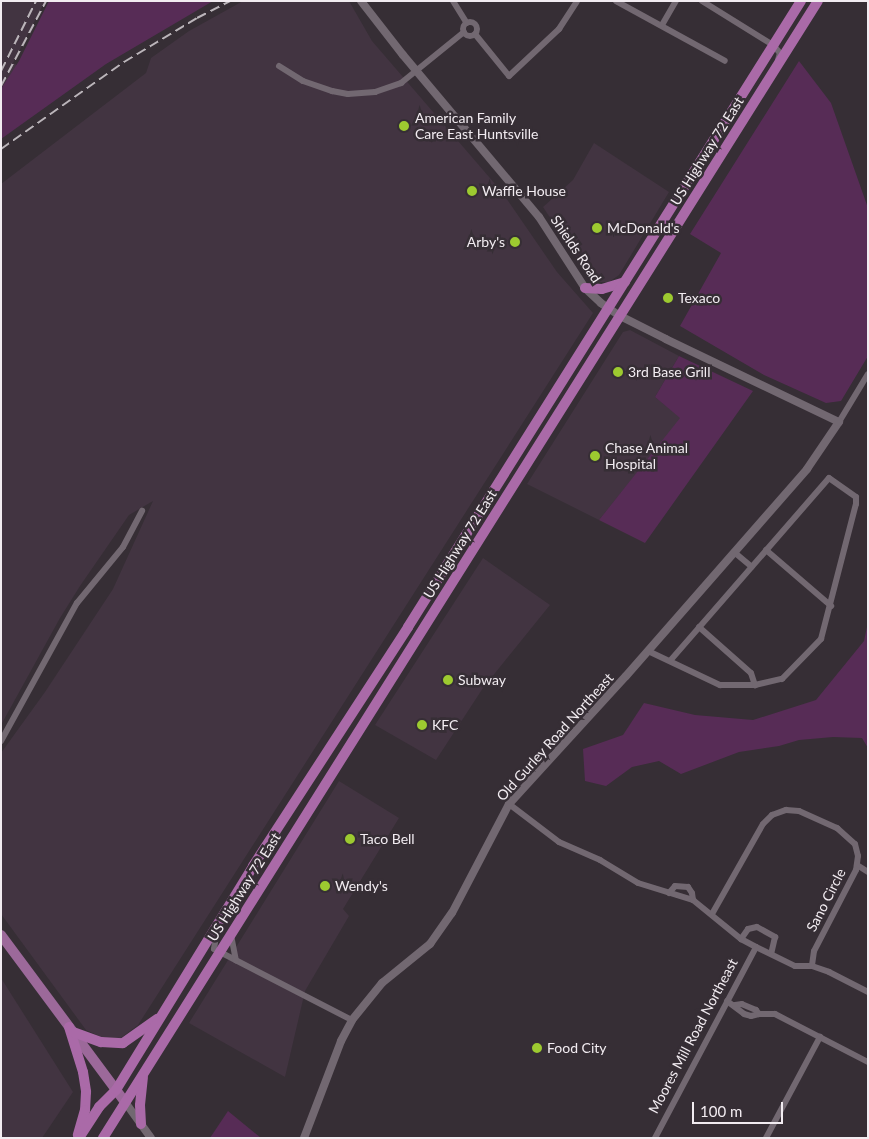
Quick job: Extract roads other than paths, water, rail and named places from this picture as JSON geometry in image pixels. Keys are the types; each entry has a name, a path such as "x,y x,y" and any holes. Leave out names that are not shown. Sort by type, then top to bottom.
{"highway":[{"name":"US Highway 72 East","path":"78,1138 99,1107 116,1090 217,928 253,866 408,627 801,1"},
{"name":"US Highway 72 East","path":"102,1138 818,1"},
{"path":"585,288 602,289 625,282"},
{"path":"71,1030 101,1042 123,1043 161,1016"},
{"path":"71,1030 83,1072 86,1092 85,1110 78,1138"},
{"path":"141,1124 140,1105 143,1073"}],"main road":[{"path":"1,935 125,1102"}],"street":[{"name":"Shields Road","path":"362,1 380,27 545,224 585,288 607,308 839,422"},
{"path":"453,1 466,23"},
{"path":"475,34 509,76 559,29 577,1"},
{"path":"616,1 725,61"},
{"path":"662,25 676,1"},
{"path":"702,1 773,45 780,53 776,66"},
{"path":"464,32 469,36 475,34 478,30 475,24 466,23"},
{"path":"279,66 317,87 348,94 387,88 401,83 418,71 464,32 466,23"},
{"name":"Old Gurley Road Northeast","path":"304,1138 341,1041 352,1020 382,983 430,944 452,914 509,804 648,651 807,469 839,422 868,374"},
{"path":"648,651 720,685 755,684 782,679 822,639 856,504 856,497 829,478 670,661"},
{"path":"1,740 77,604 123,547 142,512"},
{"path":"766,550 831,606"},
{"path":"734,552 752,567"},
{"path":"699,627 751,673 755,684"},
{"path":"509,804 559,842 600,860 638,883 693,900 741,939 756,947 795,966 812,966 829,972 868,992"},
{"name":"Sano Circle","path":"712,914 763,824 772,815 786,810 810,814 845,834 855,844 858,856 857,865 814,951 812,966"},
{"path":"857,865 868,872"},
{"path":"670,893 675,886 688,887 692,893 693,900"},
{"path":"741,939 748,929 757,927 775,937 771,954"},
{"path":"217,928 214,949 352,1020"},
{"path":"231,934 236,961"},
{"name":"Moores Mill Road Northeast","path":"655,1138 756,947"},
{"path":"727,1001 735,1005 735,1009 751,1016 775,1014 868,1062"},
{"path":"766,1138 820,1037"},
{"path":"125,1102 151,1138"}],"railway":[{"path":"1,71 36,1"},
{"path":"1,86 46,1"},
{"path":"1,149 124,62 197,18 230,1"}],"place":[{"name":"American Family Care East Huntsville","path":"404,126"},
{"name":"Waffle House","path":"472,191"},
{"name":"McDonald's","path":"597,228"},
{"name":"Arby's","path":"515,242"},
{"name":"Texaco","path":"668,298"},
{"name":"3rd Base Grill","path":"618,372"},
{"name":"Chase Animal Hospital","path":"595,456"},
{"name":"Subway","path":"448,680"},
{"name":"KFC","path":"422,725"},
{"name":"Taco Bell","path":"350,839"},
{"name":"Wendy's","path":"325,886"},
{"name":"Food City","path":"537,1048"}]}
